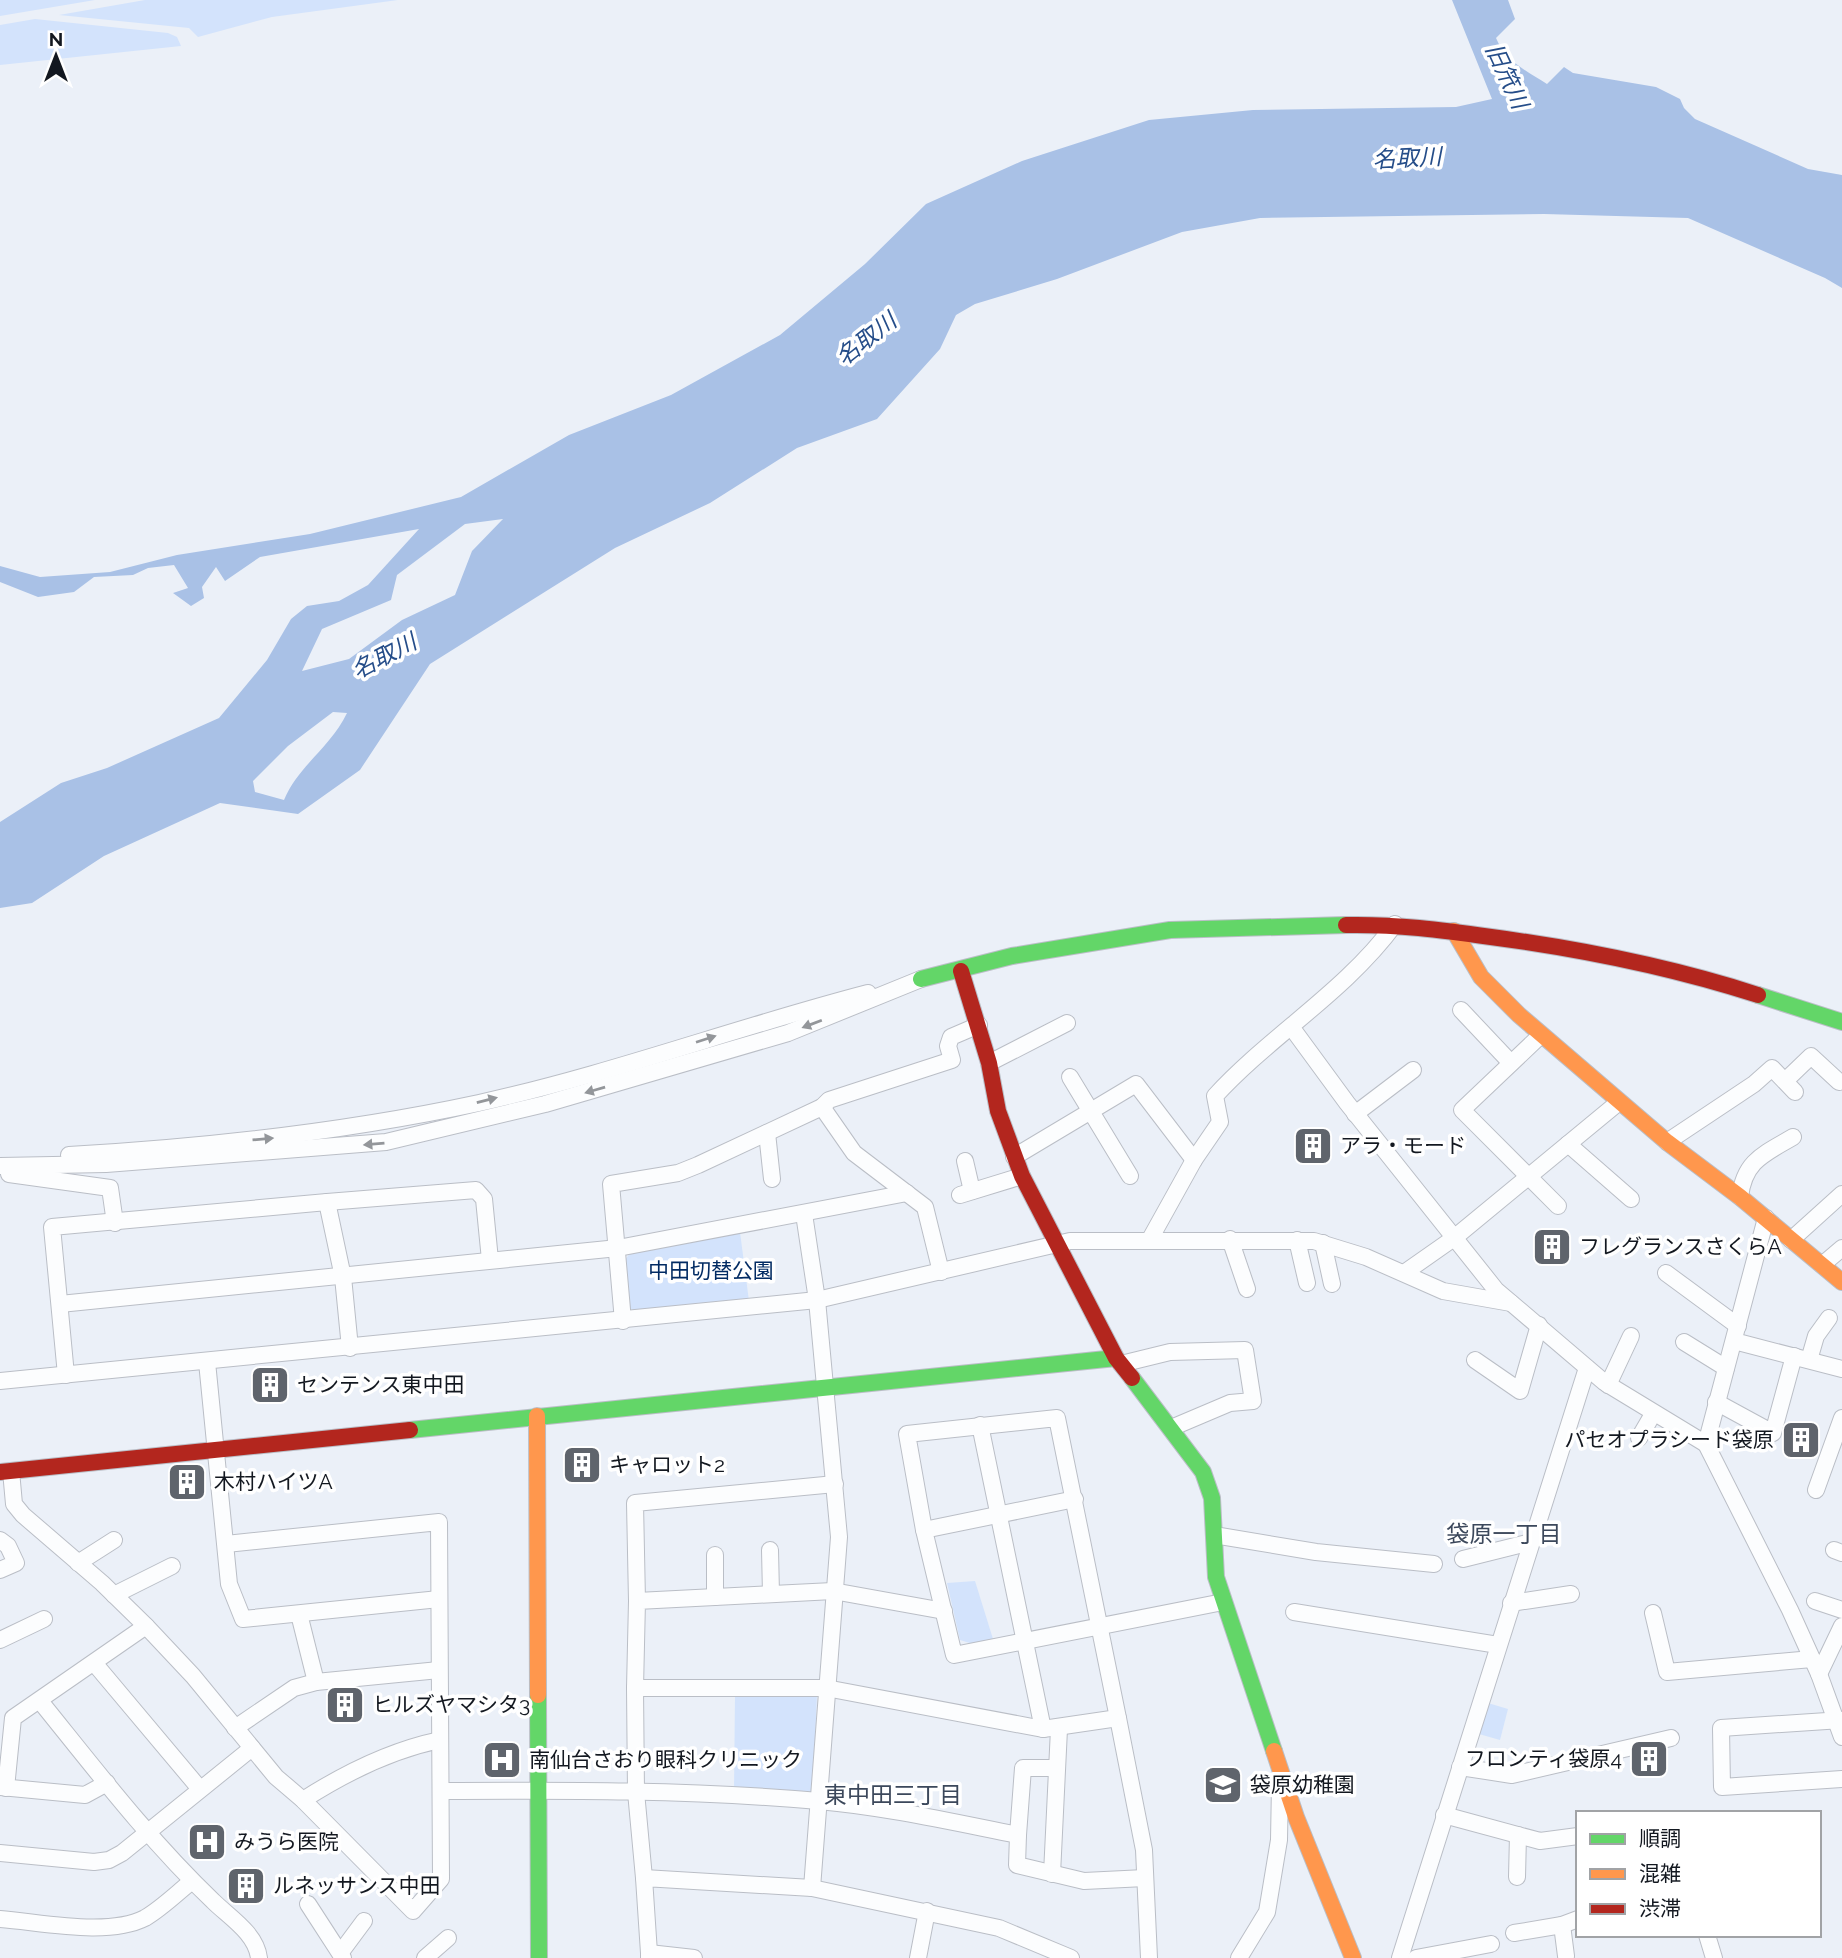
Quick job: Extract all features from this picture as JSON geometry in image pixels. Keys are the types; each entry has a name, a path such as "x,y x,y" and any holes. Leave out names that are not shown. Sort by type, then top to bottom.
{"street":[{"path":"1149,1241 1194,1160 1220,1122 1215,1096 1376,950 1395,924"},
{"path":"0,1163 106,1164 386,1143 545,1104 788,1033 921,979 1012,956 1170,930 1395,924 1454,931 1566,947 1708,979 1842,1022"},
{"path":"1454,931 1481,977 1541,1035 1667,1142 1740,1197 1842,1282"},
{"path":"961,971 979,1025 998,1111 1022,1176 1054,1242 1119,1361 1203,1472 1212,1498 1216,1577 1223,1602 1281,1772 1353,1958"},
{"path":"1461,1010 1511,1063"},
{"path":"989,1063 1067,1023"},
{"path":"623,1321 611,1184 678,1173 822,1107 829,1100 952,1060 948,1046 951,1037 979,1025"},
{"path":"1292,1027 1356,1114 1496,1290 1608,1385 1706,1444 1819,1674 1839,1720 1842,1737"},
{"path":"1541,1035 1462,1110 1558,1206"},
{"path":"1667,1142 1754,1084 1772,1068 1790,1087 1811,1056 1835,1072"},
{"path":"1356,1114 1413,1070"},
{"path":"1070,1077 1130,1176"},
{"path":"1014,1157 1136,1084 1194,1160"},
{"path":"1404,1273 1454,1238 1619,1101"},
{"path":"822,1107 854,1153 925,1207 941,1272"},
{"path":"767,1133 772,1179"},
{"path":"1740,1197 1742,1178 1754,1162 1793,1137"},
{"path":"1568,1144 1631,1199"},
{"path":"965,1161 966,1193 1022,1176"},
{"path":"0,1172 110,1188 115,1223"},
{"path":"66,1375 52,1227 476,1190 484,1199 490,1260"},
{"path":"60,1304 618,1248 907,1194"},
{"path":"1791,1240 1842,1194"},
{"path":"327,1202 344,1277 350,1348"},
{"path":"804,1214 817,1300 839,1537 812,1888"},
{"path":"1706,1444 1766,1219"},
{"path":"0,1381 817,1300 941,1272 1054,1242 1230,1239 1323,1243 1404,1273 1443,1291 1511,1303"},
{"path":"1230,1239 1247,1289"},
{"path":"1297,1240 1307,1283"},
{"path":"1323,1243 1332,1284"},
{"path":"1822,1265 1842,1248"},
{"path":"1666,1273 1736,1333 1802,1358 1842,1369"},
{"path":"1717,1402 1773,1433 1802,1358 1829,1318"},
{"path":"1475,1360 1520,1391 1539,1325"},
{"path":"1608,1385 1631,1336"},
{"path":"1684,1342 1726,1368"},
{"path":"226,1544 439,1522 441,1879 413,1911 303,1800 276,1777 146,1626 14,1504 5,1471 537,1416 1119,1361 1170,1352 1245,1350 1253,1401 1230,1403 1171,1428"},
{"path":"207,1362 229,1584 243,1619 439,1599"},
{"path":"1400,1958 1587,1368"},
{"path":"1639,1438 1653,1414"},
{"path":"537,1416 539,1958"},
{"path":"1149,1958 1144,1850 1102,1626 1057,1418 980,1424 906,1434 924,1530 954,1655 1028,1642 1102,1626 1223,1602"},
{"path":"1816,1490 1838,1446 1842,1418"},
{"path":"980,1424 1028,1642 1051,1729 1057,1768 1052,1874"},
{"path":"694,1958 649,1955 636,1792 635,1503 835,1484"},
{"path":"924,1530 1075,1499"},
{"path":"1214,1535 1316,1552 1434,1564"},
{"path":"0,1540 9,1546 16,1563 0,1570"},
{"path":"78,1563 114,1540"},
{"path":"1463,1559 1531,1542"},
{"path":"770,1550 771,1594"},
{"path":"715,1555 715,1597"},
{"path":"114,1595 172,1566"},
{"path":"637,1601 833,1591 944,1611"},
{"path":"1511,1603 1571,1594"},
{"path":"1815,1601 1842,1610"},
{"path":"1294,1612 1498,1645"},
{"path":"1653,1613 1667,1672 1812,1659"},
{"path":"299,1614 316,1682"},
{"path":"0,1640 44,1619"},
{"path":"107,1783 85,1795 3,1787 13,1718 95,1664 146,1626"},
{"path":"1819,1674 1836,1654 1842,1626"},
{"path":"95,1664 200,1789"},
{"path":"235,1728 294,1688 316,1682 439,1670"},
{"path":"635,1688 826,1688 1051,1729 1118,1718"},
{"path":"40,1701 148,1832 192,1881 239,1925 253,1942 259,1958"},
{"path":"1839,1720 1721,1728 1721,1787 1842,1780"},
{"path":"1460,1767 1513,1774 1671,1738"},
{"path":"303,1800 379,1759 412,1746 440,1740"},
{"path":"0,1853 94,1862 109,1860 252,1748"},
{"path":"1057,1768 1023,1768 1017,1865 1084,1881 1145,1878"},
{"path":"1239,1958 1267,1912 1279,1840 1281,1772"},
{"path":"441,1791 636,1792 819,1801 891,1810 1018,1835"},
{"path":"1444,1815 1540,1841 1576,1836"},
{"path":"1517,1877 1518,1835"},
{"path":"644,1878 812,1888 999,1928 1042,1952 1071,1958"},
{"path":"0,1919 96,1927 128,1924 158,1909 192,1881"},
{"path":"308,1904 342,1955 364,1921"},
{"path":"918,1958 927,1911"},
{"path":"1514,1933 1562,1925 1576,1920"},
{"path":"1562,1925 1566,1956"},
{"path":"1708,1937 1714,1958"},
{"path":"425,1958 448,1938"},
{"path":"1416,1958 1491,1944"}],"green space":[{"path":"0,0 95,0 0,16"},
{"path":"145,0 398,0 272,17 198,37 189,28 59,15"},
{"path":"35,19 168,33 177,37 181,46 0,65 0,25"},
{"name":"中田切替公園","path":"740,1232 749,1301 640,1312 628,1308 624,1261 631,1252"},
{"path":"975,1581 993,1639 973,1644 960,1640 947,1583"},
{"path":"735,1694 817,1694 813,1794 734,1790"},
{"path":"1488,1703 1508,1709 1500,1740 1479,1734"}],"water":[{"path":"1452,0 1508,0 1515,19 1496,38 1511,60 1547,84 1564,67 1573,73 1656,87 1680,99 1684,108 1695,119 1808,169 1842,175 1842,288 1688,218 1544,214 1260,218 1182,232 1057,279 975,304 956,315 940,349 877,419 797,448 710,503 615,548 430,664 360,770 298,814 220,803 104,856 32,903 0,908 0,822 61,783 107,768 219,718 267,660 291,619 307,606 339,601 368,585 419,529 260,557 225,581 216,567 202,587 204,598 191,606 173,593 188,588 174,565 148,568 133,575 94,577 74,592 38,597 0,582 0,566 40,577 110,572 177,555 310,534 461,497 569,435 671,395 780,335 865,264 926,204 1022,161 1149,120 1253,110 1456,107 1492,99","holes":["503,519 472,551 455,595 402,620 349,659 302,671 322,629 391,600 397,575 465,524","333,712 347,713 290,788 284,800 255,792 253,781 288,746"]}],"traffic: fast":[{"path":"921,979 1012,956 1170,930 1346,925"},
{"path":"1758,995 1842,1022"},
{"path":"410,1430 1116,1358"},
{"path":"1132,1378 1203,1472 1212,1498 1216,1577 1274,1751"},
{"path":"538,1695 539,1958"}],"traffic: slow":[{"path":"1454,931 1481,977 1519,1015 1667,1142 1740,1197 1842,1282"},
{"path":"537,1416 538,1695"},
{"path":"1274,1751 1296,1817 1353,1958"}],"traffic: jam":[{"path":"1346,925 1437,930 1558,947 1626,960 1758,995"},
{"path":"961,971 989,1063 998,1111 1022,1176 1116,1358 1132,1378"},
{"path":"0,1472 410,1430"}],"place":[{"name":"アラ・モード","path":"1313,1146"},
{"name":"フレグランスさくらA","path":"1552,1247"},
{"name":"センテンス東中田","path":"270,1385"},
{"name":"パセオプラシード袋原","path":"1801,1440"},
{"name":"キャロット2","path":"582,1465"},
{"name":"木村ハイツA","path":"187,1482"},
{"name":"ヒルズヤマシタ3","path":"345,1705"},
{"name":"フロンティ袋原4","path":"1649,1759"},
{"name":"南仙台さおり眼科クリニック","path":"502,1760"},
{"name":"袋原幼稚園","path":"1223,1785"},
{"name":"みうら医院","path":"207,1842"},
{"name":"ルネッサンス中田","path":"246,1886"}],"district":[{"name":"袋原一丁目","path":"1504,1534"},
{"name":"東中田三丁目","path":"893,1795"}],"water label":[{"name":"旧笊川","path":"1507,76"},
{"name":"名取川","path":"1407,158"},
{"name":"名取川","path":"866,339"},
{"name":"名取川","path":"384,656"}]}
